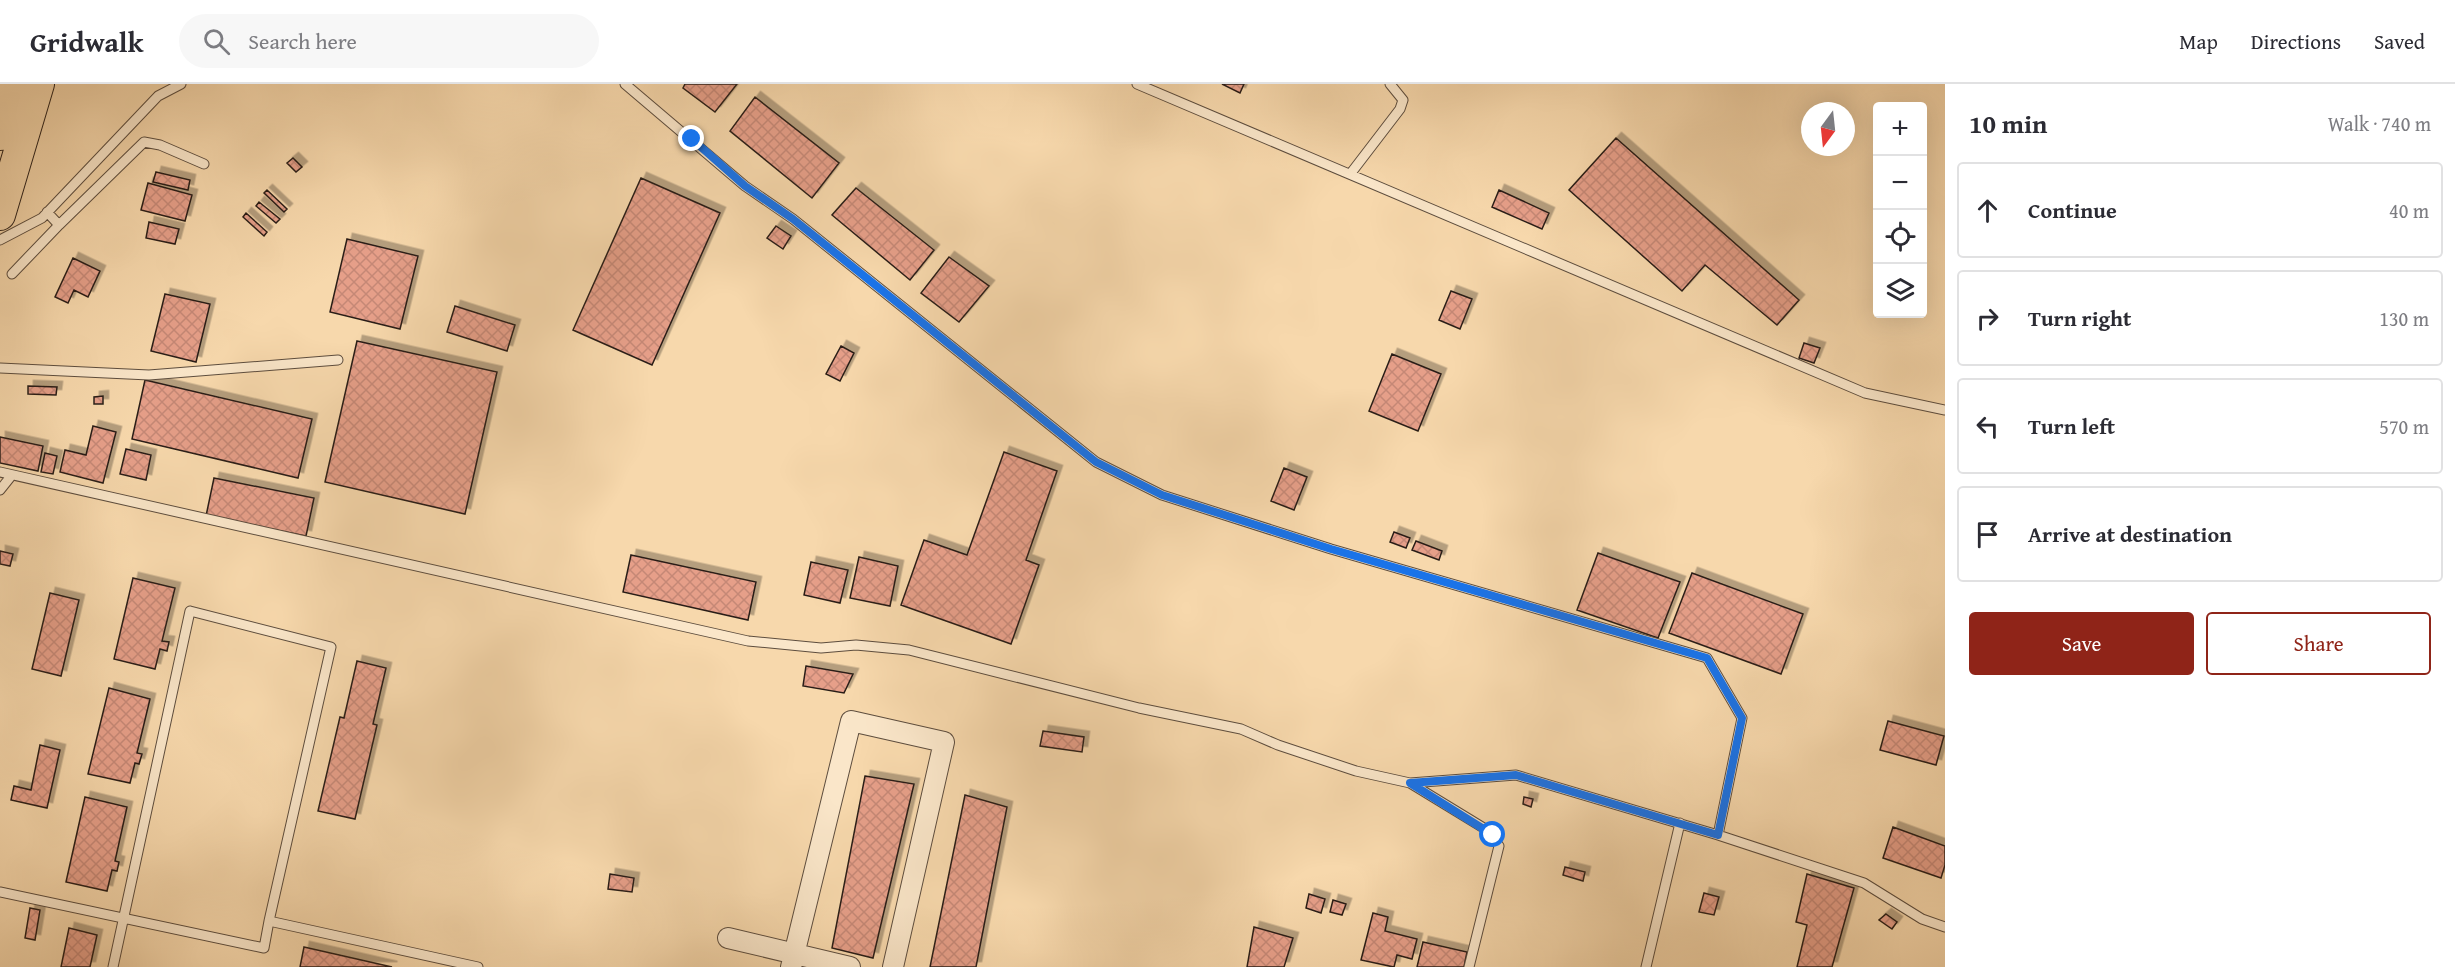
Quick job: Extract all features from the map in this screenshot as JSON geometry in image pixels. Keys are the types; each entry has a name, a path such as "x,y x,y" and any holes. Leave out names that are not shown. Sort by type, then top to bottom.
{"main road":[{"path":"0,135 15,84"},
{"path":"0,215 39,84"}],"street":[{"path":"792,961 851,721 944,742 893,967"},
{"path":"728,938 792,961 850,967"}],"lane":[{"path":"158,96 162,84"},
{"path":"0,240 47,212 158,96 181,84"},
{"path":"625,84 745,186 793,219 1096,462 1162,495 1331,549 1707,658 1742,718 1718,835"},
{"path":"1137,84 1865,393 1945,410"},
{"path":"1351,173 1400,108 1403,100 1390,84"},
{"path":"12,274 144,142 160,145 204,164"},
{"path":"47,212 59,225"},
{"path":"0,368 149,375 338,360"},
{"path":"0,472 748,641 821,648 856,645 909,650 1139,708 1241,729 1278,745 1345,767 1410,783 1487,830 1499,846 1469,967"},
{"path":"0,490 12,475"},
{"path":"0,892 123,919 264,948 331,646 190,611 123,919 113,967"},
{"path":"1410,783 1516,775 1680,823 1864,883 1922,918 1945,927"},
{"path":"1646,967 1680,823"},
{"path":"270,921 478,967"}],"building":[{"path":"685,84 737,84 715,112 683,88"},
{"path":"1222,84 1244,84 1240,93"},
{"path":"755,97 839,163 812,198 730,131"},
{"path":"1616,138 1799,300 1777,325 1705,265 1682,291 1569,190"},
{"path":"293,158 302,167 296,172 287,163"},
{"path":"156,172 190,180 188,190 153,182"},
{"path":"641,178 720,213 652,365 573,330"},
{"path":"148,183 192,195 185,221 141,210"},
{"path":"856,188 934,250 910,280 832,215"},
{"path":"267,190 287,209 284,212 264,193"},
{"path":"1499,190 1549,213 1542,229 1492,207"},
{"path":"259,202 280,219 276,223 256,206"},
{"path":"246,213 267,232 264,236 243,217"},
{"path":"149,222 179,229 175,244 146,238"},
{"path":"776,226 791,236 783,249 767,238"},
{"path":"347,239 418,256 400,329 330,312"},
{"path":"949,257 989,286 959,322 921,293"},
{"path":"73,258 100,271 88,297 74,290 68,303 55,297"},
{"path":"1451,291 1472,299 1460,329 1439,320"},
{"path":"165,294 210,304 196,362 151,351"},
{"path":"455,306 515,325 507,351 447,332"},
{"path":"357,341 497,372 465,514 325,482"},
{"path":"1804,343 1820,348 1814,363 1799,358"},
{"path":"841,346 854,353 840,381 826,374"},
{"path":"1392,354 1441,374 1418,431 1369,411"},
{"path":"145,380 312,419 298,478 132,439"},
{"path":"28,386 57,387 56,395 28,394"},
{"path":"103,396 103,404 94,404 94,397"},
{"path":"93,426 116,432 103,483 60,472 65,450 86,455"},
{"path":"0,437 43,446 38,471 0,463"},
{"path":"126,449 151,455 146,480 120,474"},
{"path":"1004,452 1057,471 1026,560 1039,565 1011,644 901,605 924,540 967,555"},
{"path":"45,453 57,456 53,474 41,472"},
{"path":"1284,468 1307,477 1294,510 1271,501"},
{"path":"214,478 314,498 306,536 206,516"},
{"path":"1394,532 1410,538 1406,548 1390,542"},
{"path":"1416,541 1442,551 1439,560 1412,550"},
{"path":"0,551 13,554 10,566 0,564"},
{"path":"1598,553 1680,582 1658,638 1577,610"},
{"path":"631,555 756,582 748,620 623,592"},
{"path":"859,557 898,566 890,606 850,598"},
{"path":"811,562 848,570 840,603 804,595"},
{"path":"1692,573 1803,614 1781,674 1669,633"},
{"path":"133,578 175,588 162,641 169,642 167,651 160,649 155,669 114,659"},
{"path":"50,593 79,600 61,676 32,669"},
{"path":"357,661 386,668 373,724 377,725 355,819 318,811 340,717 344,718"},
{"path":"806,666 853,674 844,693 803,686"},
{"path":"109,688 150,699 137,753 142,754 139,764 135,763 130,783 88,774"},
{"path":"1888,721 1944,736 1936,765 1880,750"},
{"path":"1043,731 1084,737 1082,752 1040,746"},
{"path":"40,745 60,750 47,808 11,800 14,786 31,790"},
{"path":"865,776 914,784 873,958 832,948"},
{"path":"965,795 1007,807 976,967 930,967"},
{"path":"85,797 127,807 115,861 119,862 117,871 112,870 107,891 66,882"},
{"path":"1524,797 1533,799 1531,807 1523,804"},
{"path":"1893,827 1945,846 1945,865 1941,878 1883,858"},
{"path":"1565,867 1585,872 1583,881 1563,875"},
{"path":"610,874 634,878 632,892 608,889"},
{"path":"1807,874 1854,888 1832,967 1797,967 1807,925 1796,922"},
{"path":"1704,893 1719,897 1714,915 1699,912"},
{"path":"1309,894 1325,899 1321,913 1306,908"},
{"path":"1333,900 1346,904 1342,915 1330,912"},
{"path":"30,908 40,910 35,940 25,938"},
{"path":"1373,913 1388,917 1385,931 1417,939 1412,959 1397,955 1394,967 1361,960"},
{"path":"1886,914 1897,922 1892,929 1879,920"},
{"path":"1254,927 1293,938 1284,967 1247,967"},
{"path":"69,928 97,935 90,967 61,967"},
{"path":"1423,942 1467,952 1464,967 1417,967"},
{"path":"304,947 392,967 300,967"}],"route":[{"path":"692,139 745,186 793,219 1096,462 1162,495 1331,549 1707,658 1742,718 1718,835 1516,775 1410,783 1493,835"}]}
